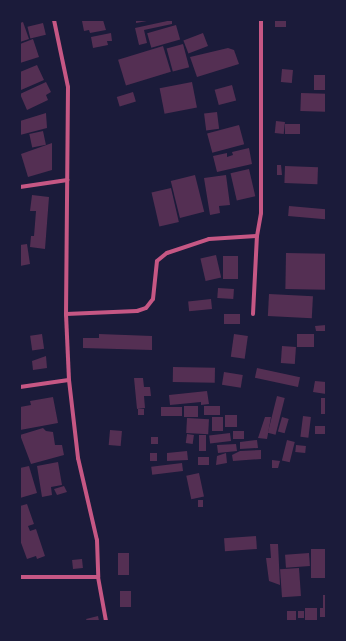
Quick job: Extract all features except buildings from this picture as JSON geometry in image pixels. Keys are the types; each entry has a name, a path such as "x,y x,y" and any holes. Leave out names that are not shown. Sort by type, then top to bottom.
{"street":[{"path":"54,20 68,87 66,314 69,380 78,458 97,540 98,577 106,621"},
{"path":"253,314 257,236 261,213 260,20"},
{"path":"20,187 67,180"},
{"path":"66,314 137,311 146,308 153,299 157,261 167,253 209,239 257,236"},
{"path":"20,387 69,380"},
{"path":"20,577 98,577"}]}
